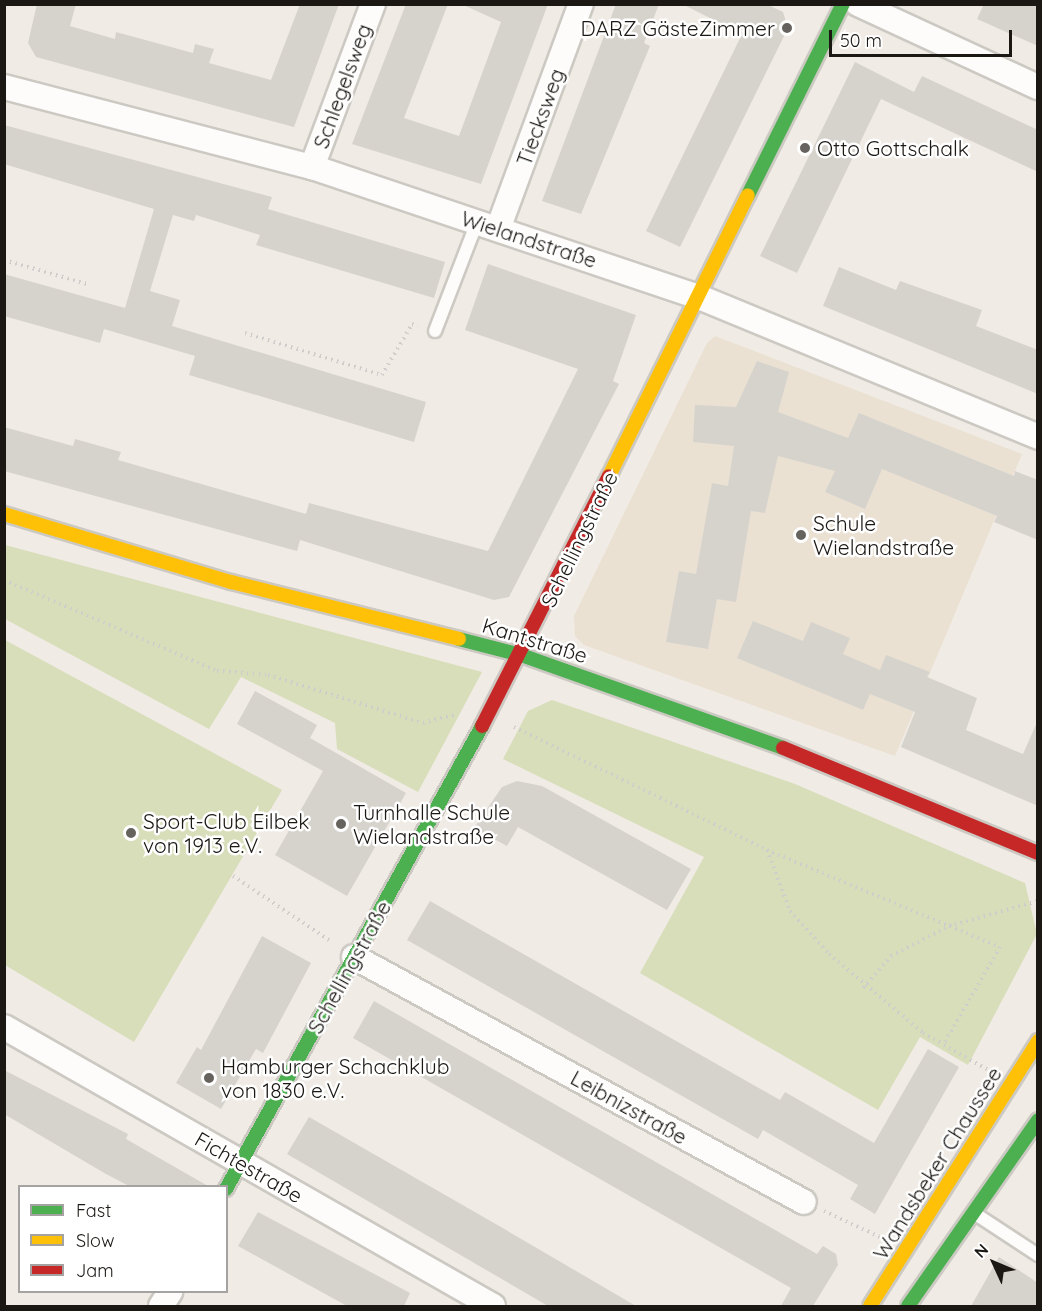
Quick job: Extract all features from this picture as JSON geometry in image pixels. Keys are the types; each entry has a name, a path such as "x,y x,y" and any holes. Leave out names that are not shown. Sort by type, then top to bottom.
{"street":[{"name":"Schlegelsweg","path":"312,167 373,4"},
{"name":"Tiecksweg","path":"487,225 581,4"},
{"name":"Schellingstraße","path":"228,1186 521,655 843,4"},
{"path":"858,4 1038,87"},
{"name":"Wielandstraße","path":"4,87 312,167 487,225 699,297 1038,437"},
{"name":"Kantstraße","path":"4,514 231,582 521,655 804,755 1038,853"},
{"name":"Leibnizstraße","path":"354,957 804,1202"},
{"name":"Fichtestraße","path":"4,1027 493,1306"},
{"name":"Wandsbeker Chaussee","path":"870,1306 1038,1041"},
{"path":"909,1306 971,1211 1038,1120"},
{"path":"161,1306 169,1293"}],"lane":[{"path":"435,331 487,225"},
{"path":"971,1211 1038,1255"}],"path":[{"path":"4,260 87,284"},
{"path":"245,333 382,375 412,324 435,331"},
{"path":"767,850 790,911 863,988 942,1045 1012,1083"},
{"path":"233,876 354,957"},
{"path":"863,988 891,956 949,926 1038,901"},
{"path":"942,1045 1000,947 949,926"},
{"path":"804,1202 907,1249"}],"shaded area":[{"name":"Schule Wielandstraße","path":"715,336 1022,454 895,756 584,645 575,636 574,616 707,343"}],"green space":[{"path":"5,545 482,672 418,792 337,749 335,723 241,677 209,729 5,619"},
{"name":"Sport-Club Eilbek von 1913 e.V.","path":"5,640 282,790 134,1042 5,965"},
{"path":"552,700 795,784 1025,883 1037,934 968,1065 920,1037 878,1110 640,973 704,857 503,759 528,711"}],"building":[{"path":"37,4 76,4 70,26 115,39 116,32 193,53 195,44 214,49 209,63 271,80 300,4 339,4 294,127 36,57 28,43"},
{"path":"406,4 448,4 404,118 459,136 501,22 461,4 548,4 481,184 352,144"},
{"path":"616,4 659,4 644,43 650,46 581,214 542,201"},
{"path":"682,4 766,4 783,12 788,28 680,247 646,231 742,34"},
{"path":"984,4 1038,4 1038,46 977,19"},
{"path":"855,62 914,92 922,76 1038,130 1038,172 881,99 797,273 760,256"},
{"path":"4,125 272,197 268,209 445,262 434,298 256,245 260,235 196,215 194,221 173,215 150,291 180,300 172,326 426,402 414,442 189,375 195,356 104,329 100,343 4,316 4,274 125,308 154,209 4,164"},
{"path":"488,264 636,315 613,381 619,384 509,597 494,600 300,540 297,551 4,471 4,427 73,446 75,439 121,452 118,460 306,514 309,503 488,551 578,369 465,330"},
{"path":"839,267 896,290 900,281 982,310 976,326 1038,350 1038,394 823,306"},
{"path":"757,361 789,372 778,412 848,438 859,413 1014,476 1015,471 1038,480 1038,540 994,522 997,516 882,469 865,509 825,492 835,471 778,456 765,513 751,511 736,602 717,599 708,649 666,642 679,571 696,574 712,483 728,486 734,446 693,442 695,405 736,407"},
{"path":"753,621 803,641 811,622 850,638 843,654 880,670 886,655 930,672 927,677 977,698 966,730 1023,754 1038,720 1038,806 901,747 915,712 870,694 863,710 737,658"},
{"name":"Turnhalle Schule Wielandstraße","path":"255,691 317,725 310,738 406,793 347,896 275,855 323,771 237,724"},
{"path":"517,781 542,786 691,869 667,910 518,827 507,846 474,828 502,787"},
{"path":"430,901 780,1100 785,1092 874,1143 928,1049 959,1067 875,1214 850,1199 858,1185 763,1130 758,1139 407,940"},
{"path":"262,936 311,963 263,1053 256,1049 221,1109 176,1083 197,1047 201,1050"},
{"path":"374,1001 817,1254 823,1246 836,1254 838,1265 813,1306 781,1306 791,1288 353,1038"},
{"path":"4,1070 128,1134 126,1139 206,1185 127,1185 4,1114"},
{"path":"309,1117 636,1306 548,1306 287,1154"},
{"path":"258,1212 410,1293 404,1306 347,1306 238,1246"},
{"path":"999,1257 1038,1283 1038,1306 971,1306"}],"traffic: fast":[{"path":"748,195 843,4"},
{"path":"459,639 521,655 783,748"},
{"path":"228,1185 482,726"},
{"path":"908,1306 1038,1120"}],"traffic: slow":[{"path":"609,476 748,195"},
{"path":"4,514 231,582 459,639"},
{"path":"870,1306 1038,1041"}],"traffic: jam":[{"path":"482,726 609,476"},
{"path":"783,748 1038,853"}],"place":[{"name":"DARZ GästeZimmer","path":"787,28"},
{"name":"Otto Gottschalk","path":"805,148"},
{"name":"Schule Wielandstraße","path":"801,535"},
{"name":"Turnhalle Schule Wielandstraße","path":"341,824"},
{"name":"Sport-Club Eilbek von 1913 e.V.","path":"131,833"},
{"name":"Hamburger Schachklub von 1830 e.V.","path":"209,1078"}]}
